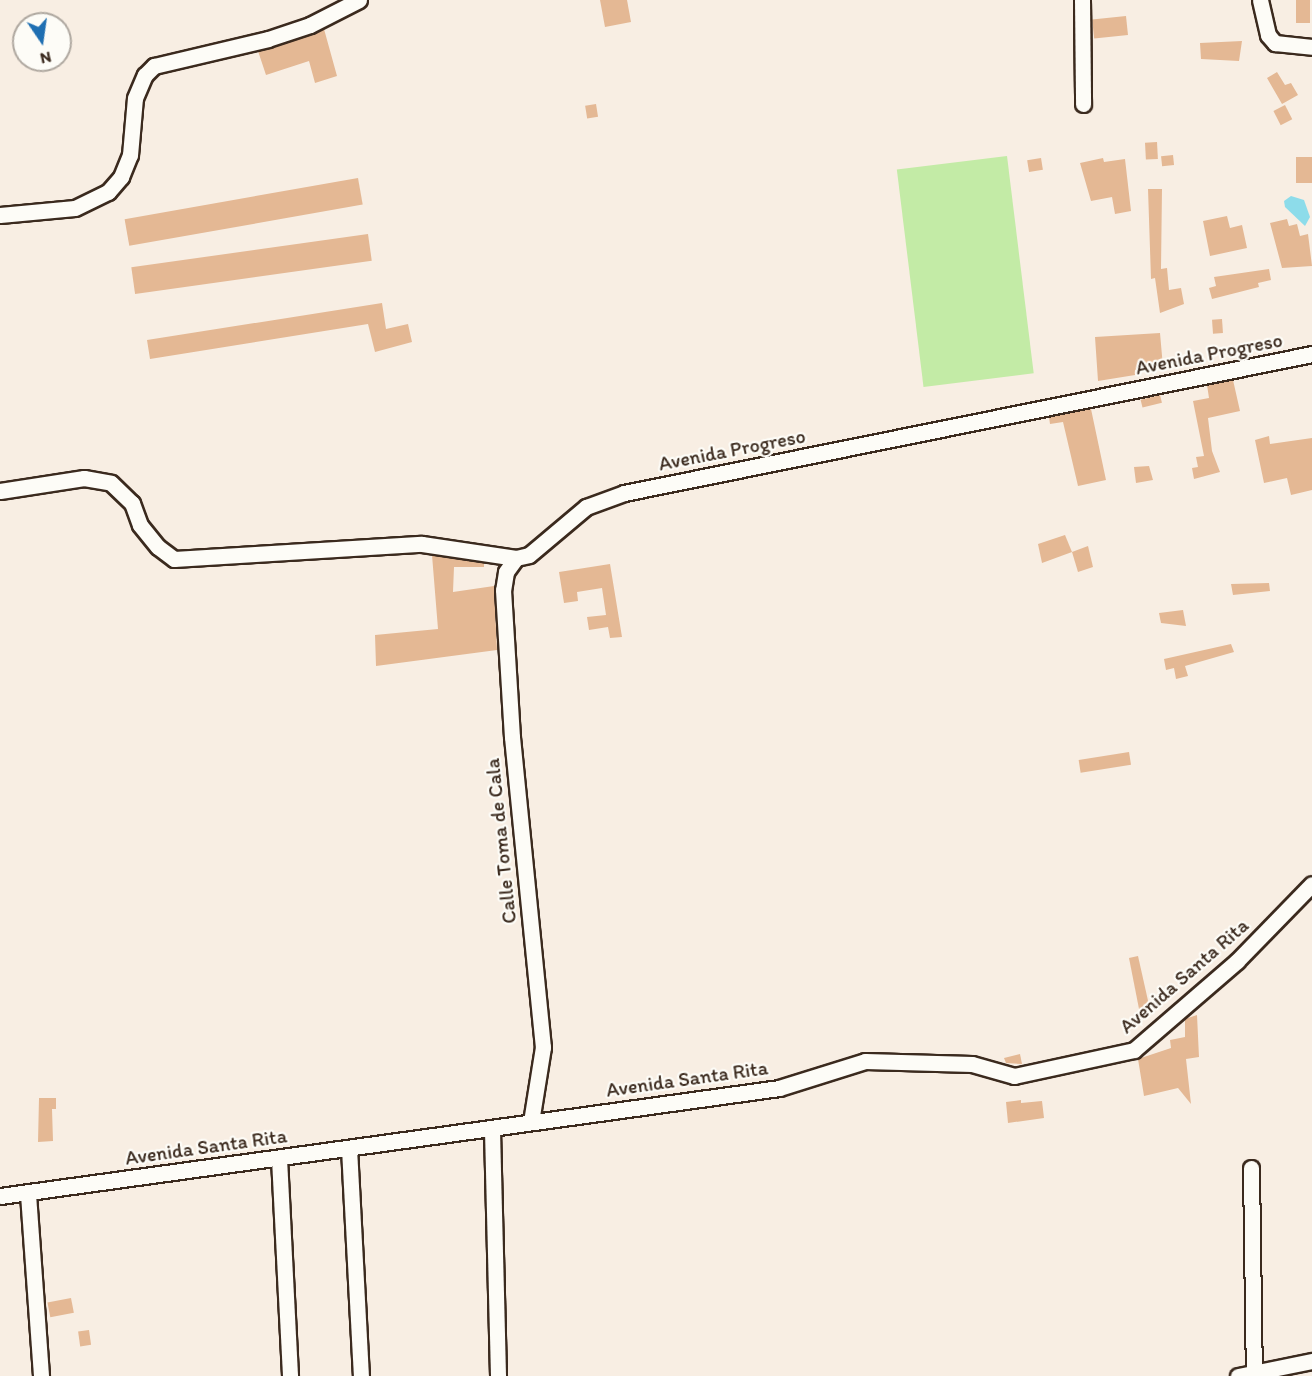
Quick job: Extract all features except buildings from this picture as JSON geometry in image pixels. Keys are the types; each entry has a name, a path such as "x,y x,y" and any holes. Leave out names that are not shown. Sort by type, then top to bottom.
{"street":[{"path":"0,215 75,208 108,192 121,177 129,155 139,85 154,66 268,39 310,25 359,0"},
{"path":"1082,0 1083,104"},
{"path":"1260,0 1268,35 1275,43 1312,47"},
{"name":"Avenida Progreso","path":"516,558 529,555 586,507 624,493 1312,354"},
{"path":"0,491 84,478 111,483 132,502 140,525 158,547 174,559 422,544 516,558"},
{"name":"Calle Toma de Cala","path":"516,558 506,572 503,590 512,737 543,1047 531,1122"},
{"name":"Avenida Santa Rita","path":"0,1196 492,1130 531,1122 779,1088 865,1061 969,1063 1014,1076 1134,1050 1237,961 1312,884"},
{"path":"492,1130 498,1376"},
{"path":"350,1148 361,1376"},
{"path":"279,1158 290,1376"},
{"path":"1251,1168 1254,1373"},
{"path":"28,1194 41,1376"},
{"path":"1238,1376 1288,1371 1312,1362"}],"green space":[{"path":"1007,156 1034,373 924,387 897,170"}],"water":[{"path":"1291,196 1304,200 1310,217 1305,226 1285,207 1284,201"}]}
